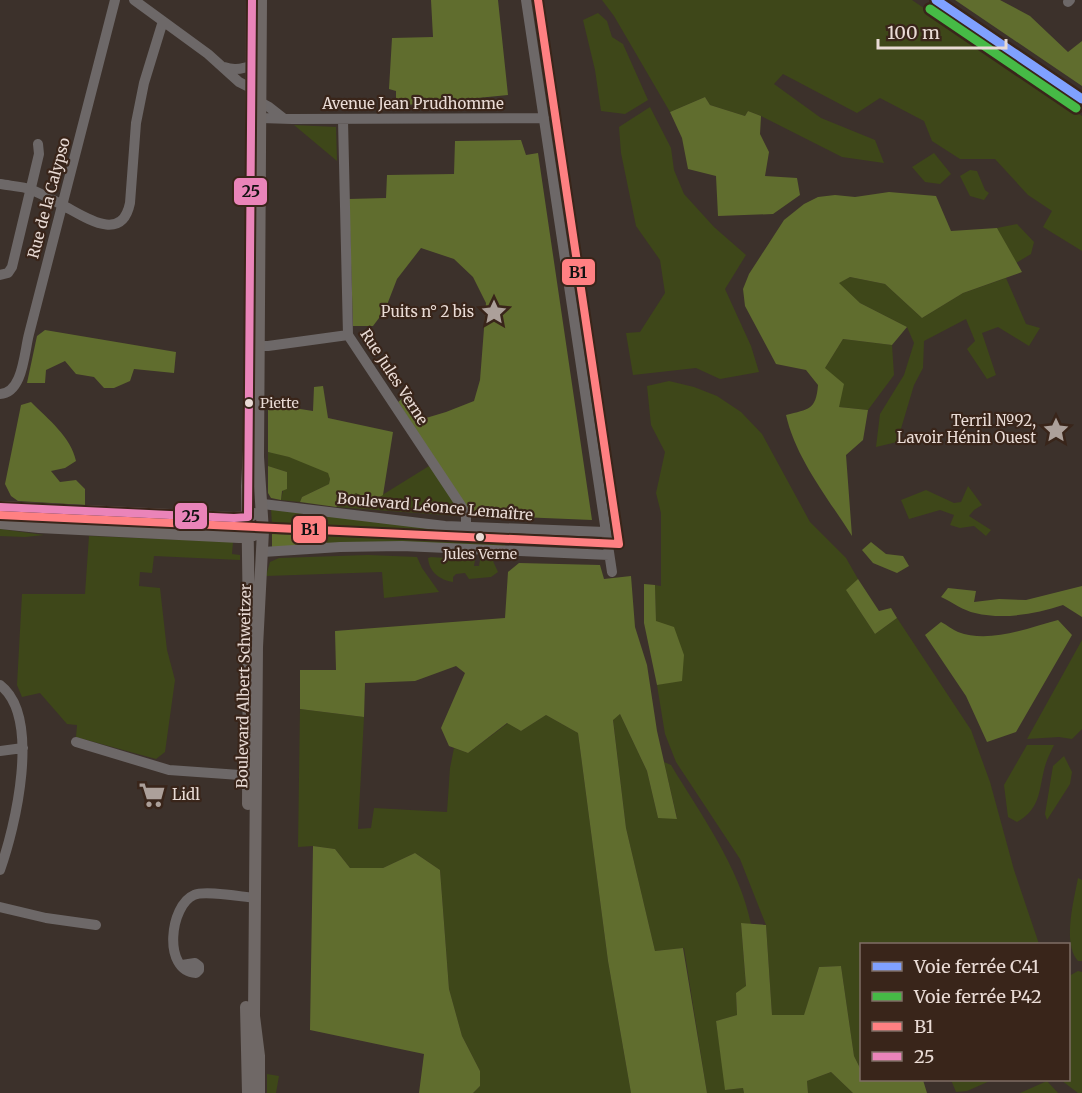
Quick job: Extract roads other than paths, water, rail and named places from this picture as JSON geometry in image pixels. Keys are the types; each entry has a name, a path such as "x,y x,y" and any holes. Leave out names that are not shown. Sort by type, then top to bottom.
{"main road":[{"name":"Boulevard Albert Schweitzer","path":"252,0 261,102 255,346 249,444 256,511 258,611 252,776"},
{"name":"Boulevard Albert Schweitzer","path":"259,1093 259,1056 254,1016 251,897 258,457 254,87 261,0"},
{"path":"0,507 234,518 256,511"},
{"path":"0,523 257,540"},
{"name":"Boulevard Albert Schweitzer","path":"248,1093 246,1015 251,897"}],"street":[{"name":"Rue de la Calypso","path":"0,394 15,388 18,382 28,334 115,0"},
{"path":"134,0 224,67 239,82 254,87"},
{"path":"526,0 612,572"},
{"path":"0,184 30,189 100,224 108,225 119,222 128,212 136,123 144,83 164,21"},
{"path":"224,67 234,70 256,65"},
{"path":"254,87 256,100 283,118"},
{"path":"254,87 255,114 261,118"},
{"name":"Avenue Jean Prudhomme","path":"261,118 343,120 544,118"},
{"name":"Rue Jules Verne","path":"343,120 348,335 462,507 466,515 466,527"},
{"path":"0,275 8,273 12,267 39,154 38,144"},
{"path":"255,346 348,335"},
{"name":"Boulevard Léonce Lemaître","path":"256,511 466,527 605,532"},
{"path":"257,540 328,548 402,546 609,555"},
{"path":"0,870 16,801 23,748 19,715 12,699 3,688"},
{"path":"76,742 169,770 252,776"},
{"path":"0,751 23,748"},
{"path":"182,965 175,958 174,938 177,920 184,902 193,895 202,893 251,897"},
{"path":"0,907 46,918 96,925"}],"rail line":[{"name":"C41","path":"936,0 1082,99"},
{"name":"P42","path":"930,9 1076,108"}],"place":[{"name":"Puits n° 2 bis","path":"494,312"},
{"name":"Piette","path":"249,403"},
{"name":"Terril №92, Lavoir Hénin Ouest","path":"1056,430"},
{"name":"Jules Verne","path":"480,537"},
{"name":"Lidl","path":"152,795"}]}
